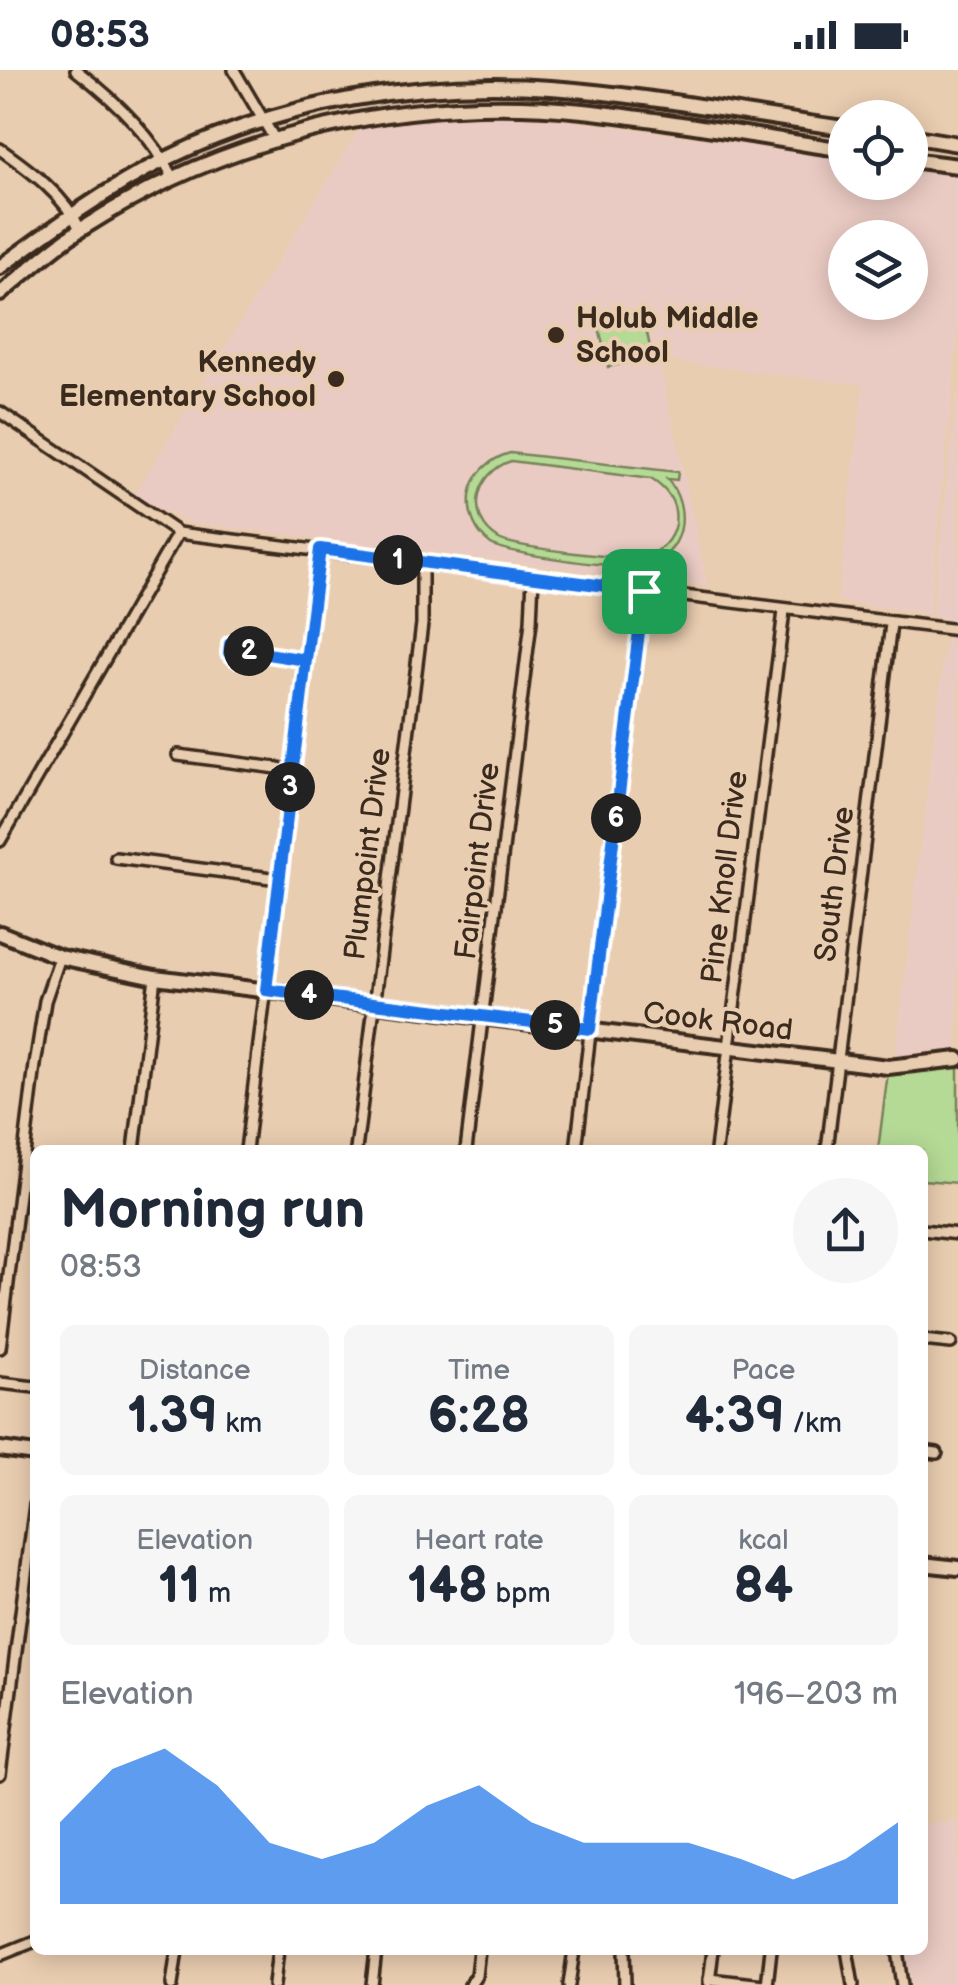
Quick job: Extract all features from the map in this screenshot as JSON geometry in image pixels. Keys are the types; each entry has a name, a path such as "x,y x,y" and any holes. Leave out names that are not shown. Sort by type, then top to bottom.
{"main road":[{"path":"454,87 456,108"},
{"path":"0,267 73,213 164,160 264,120 373,96 454,87 586,92 828,125"},
{"path":"584,112 586,92"},
{"path":"0,294 80,229 173,177 276,140 362,118 456,108 584,112 828,147"},
{"path":"727,132 730,111"},
{"path":"928,139 958,144"},
{"path":"928,162 958,166"},
{"name":"Cook Road","path":"0,933 60,956 155,977 888,1067 958,1060"},
{"path":"0,1449 30,1453"},
{"path":"928,1565 958,1568"}],"street":[{"path":"76,70 104,91 164,160 173,177"},
{"path":"234,70 276,140"},
{"path":"241,80 251,70"},
{"path":"0,149 73,213 80,229"},
{"path":"0,412 178,533 958,630"},
{"path":"0,841 178,533"},
{"path":"247,1145 320,549"},
{"name":"Plumpoint Drive","path":"357,1145 422,624 422,563"},
{"name":"Fairpoint Drive","path":"467,1145 531,622 533,577"},
{"path":"577,1145 644,591"},
{"name":"Pine Knoll Drive","path":"717,1145 784,611"},
{"name":"South Drive","path":"828,1145 891,624"},
{"path":"248,651 306,660"},
{"path":"178,755 292,770"},
{"path":"116,858 279,879"},
{"path":"0,1348 35,1065 45,1001 60,956"},
{"path":"135,1145 155,977"},
{"path":"928,1231 958,1234"},
{"path":"928,1341 951,1344"},
{"path":"0,1383 30,1386"},
{"path":"928,1452 937,1453"},
{"path":"0,1774 30,1543"},
{"path":"0,1955 30,1943"},
{"path":"172,1985 175,1955"},
{"path":"274,1985 277,1955"},
{"path":"372,1985 375,1955"},
{"path":"470,1985 476,1976 478,1955"},
{"path":"569,1985 573,1955"},
{"path":"624,1955 625,1985"},
{"path":"712,1955 709,1982 765,1985 771,1955"},
{"path":"847,1955 853,1985"},
{"path":"898,1955 902,1985"}],"shaded area":[{"path":"507,116 574,121 828,156 828,200 928,200 928,170 958,174 958,338 929,614 838,601 863,385 659,360 708,586 191,523 135,494 359,129 446,117"},
{"path":"958,380 958,1051 895,1057 948,620 932,616"},
{"path":"958,1821 958,1985 911,1985 906,1955 928,1955 928,1824"}],"green space":[{"path":"644,318 652,357 608,367 599,328"},
{"path":"510,453 678,472 677,480 667,479 680,503 681,530 669,552 658,560 632,566 541,556 491,544 474,523 470,496 478,474","holes":["511,461 651,479 670,498 675,524 664,545 645,557 595,555 509,542 488,530 478,508 489,475"]},
{"path":"958,1064 958,1183 928,1180 928,1145 879,1145 888,1072"}],"place":[{"name":"Holub Middle School","path":"556,335"},
{"name":"Kennedy Elementary School","path":"336,379"}],"route":[{"path":"644,591 320,549 306,660 248,651 236,659 228,650 236,640 242,641 248,651 306,660 266,990 590,1029 644,591"}]}
